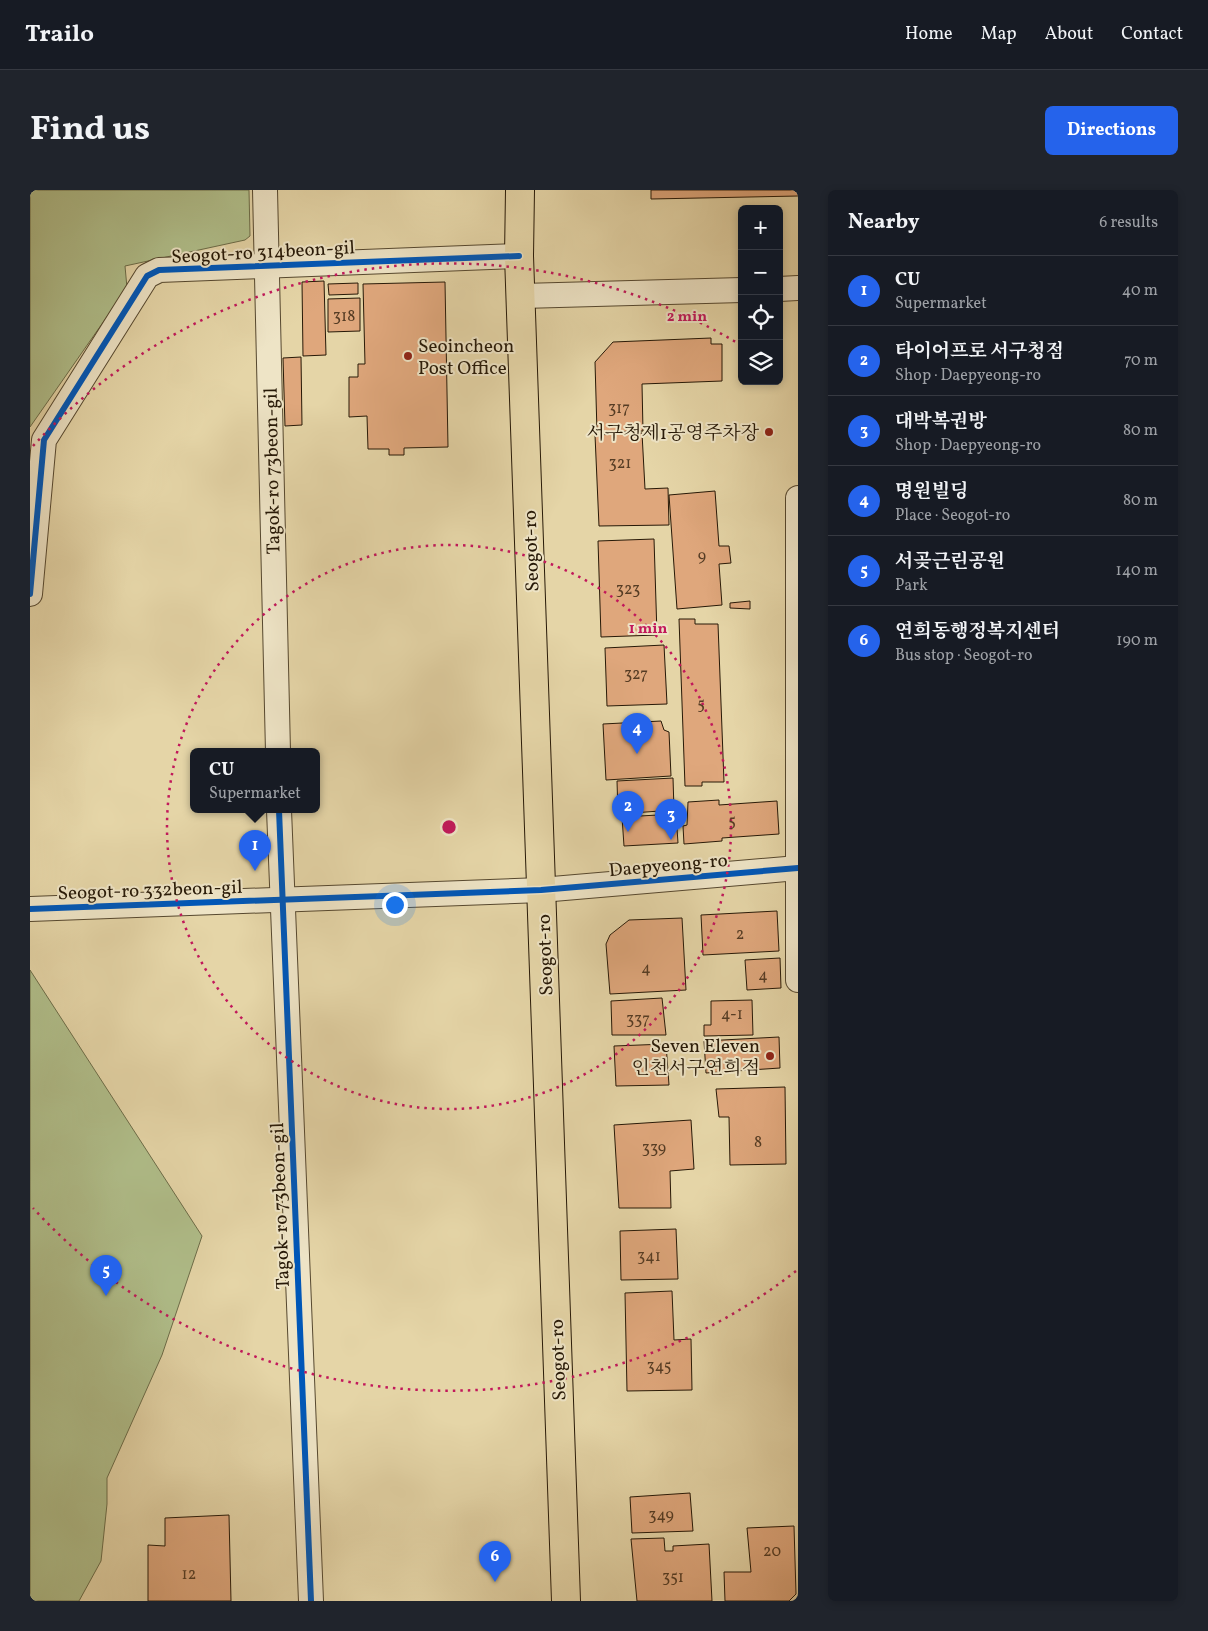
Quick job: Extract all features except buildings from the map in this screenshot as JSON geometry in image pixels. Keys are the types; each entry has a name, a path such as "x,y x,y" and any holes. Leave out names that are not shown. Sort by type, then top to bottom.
{"main road":[{"name":"Seogot-ro","path":"520,190 519,256 522,296 566,1601"}],"street":[{"name":"Tagok-ro 73beon-gil","path":"266,190 266,265 278,748"},
{"name":"Seogot-ro 314beon-gil","path":"30,594 33,517 44,440 147,276 159,270 519,256"},
{"path":"783,288 798,288"},
{"path":"522,296 738,290"},
{"path":"798,498 798,980"},
{"name":"Tagok-ro 73beon-gil","path":"279,813 281,900 311,1601"},
{"name":"Daepyeong-ro","path":"541,890 798,868"},
{"name":"Seogot-ro 332beon-gil","path":"30,909 541,890"}],"green space":[{"path":"30,190 249,190 250,236 245,240 125,266 127,288 30,427"},
{"path":"30,970 202,1236 162,1355 107,1478 107,1504 101,1561 79,1601 30,1601"}],"cycle path":[{"path":"30,594 44,440 147,276 159,270 519,256"},
{"path":"279,813 311,1601"},
{"path":"30,909 541,890 798,868"}],"place":[{"name":"Seoincheon Post Office","path":"408,356"},
{"name":"서구청제1공영주차장","path":"769,432"},
{"name":"명원빌딩","path":"637,754"},
{"name":"타이어프로 서구청점","path":"628,832"},
{"name":"대박복권방","path":"671,840"},
{"name":"CU","path":"255,871"},
{"name":"Seven Eleven 인천서구연희점","path":"770,1056"},
{"name":"서곶근린공원","path":"106,1296"},
{"name":"연희동행정복지센터","path":"495,1582"}]}
